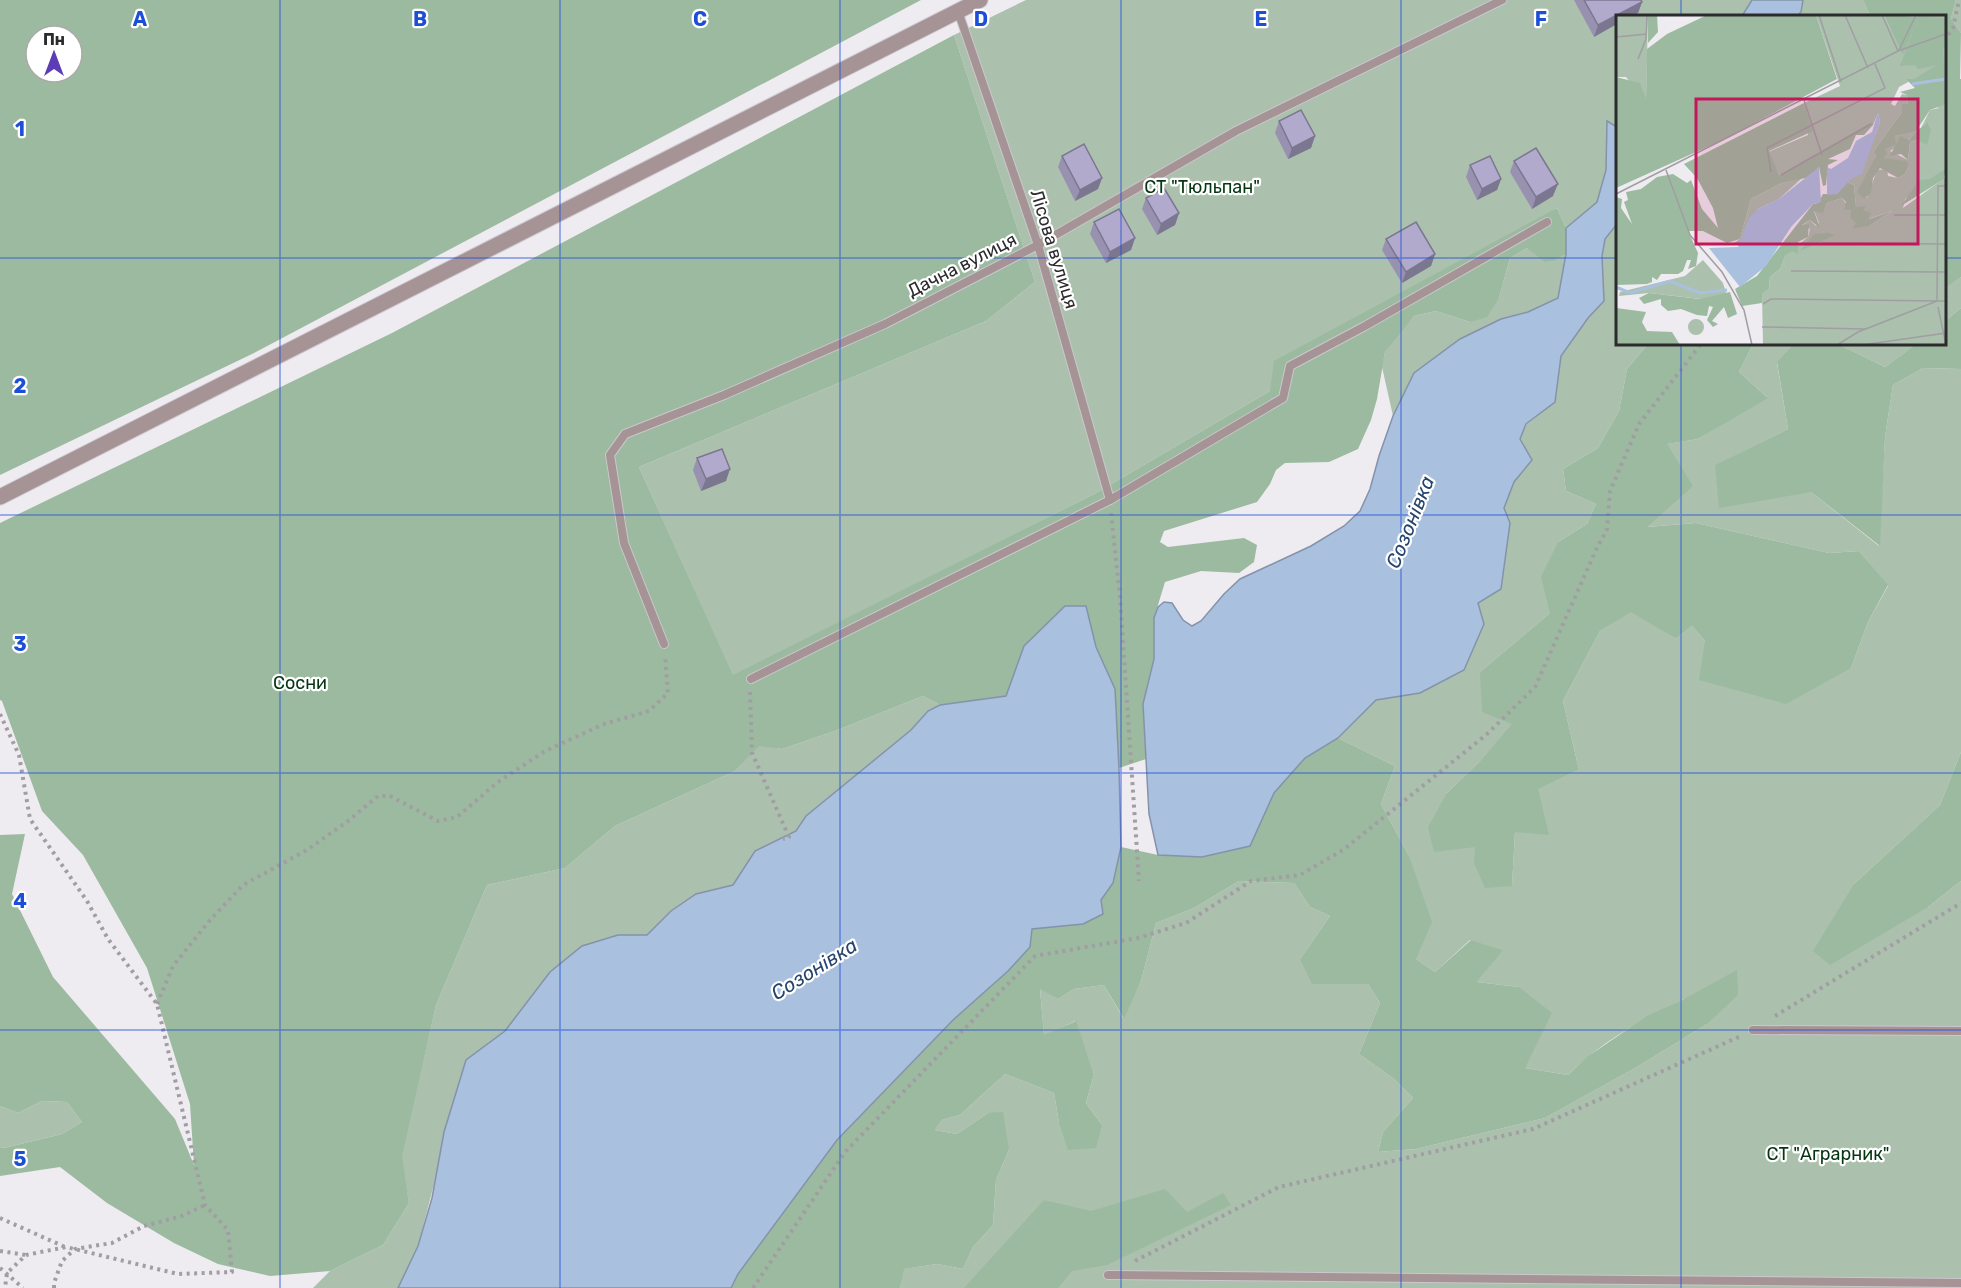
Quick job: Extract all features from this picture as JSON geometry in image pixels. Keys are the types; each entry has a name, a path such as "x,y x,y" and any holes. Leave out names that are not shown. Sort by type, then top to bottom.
{"street":[{"path":"0,497 980,0"}],"lane":[{"name":"Дачна вулиця","path":"664,644 624,543 609,455 625,434 724,395 885,324 1038,245 1236,131 1502,0"},
{"name":"Лісова вулиця","path":"958,11 1038,245 1110,500"},
{"path":"751,679 1110,500 1283,398 1290,366 1547,222"},
{"path":"1753,1030 1961,1032"},
{"path":"1108,1275 1961,1283"}],"path":[{"path":"1946,38 1953,28 1959,0"},
{"path":"753,1288 844,1152 1035,956 1138,938 1186,923 1251,881 1300,875 1343,850 1486,735 1535,687 1607,529 1610,490 1639,424 1700,345"},
{"path":"1110,500 1120,597 1139,881"},
{"path":"157,1004 173,966 210,920 243,885 307,850 378,795 390,795 438,821 457,817 498,782 545,751 604,724 649,711 668,693 664,644"},
{"path":"751,679 752,753 789,837 783,839"},
{"path":"0,714 19,754 30,819 87,901 108,939 157,1004 205,1205 228,1230 232,1272 177,1274 66,1247 0,1218"},
{"path":"1108,1275 1279,1187 1533,1130 1753,1030 1961,903"},
{"path":"54,1288 62,1261 75,1249 112,1243 144,1226 182,1216 205,1205"},
{"path":"0,1251 26,1255 66,1247"},
{"path":"5,1288 8,1273 26,1255"},
{"path":"0,1268 23,1288"}],"green space":[{"path":"0,0 921,0 252,354 0,475"},
{"name":"СТ \"Тюльпан\"","path":"1026,0 1752,0 1743,15 1616,15 1616,126 1607,121 1606,170 1597,202 1566,228 1557,208 1270,391 1096,493 733,676 639,467 986,321 1035,282 954,35"},
{"path":"1803,0 1863,0 1870,15 1798,15 1801,12"},
{"path":"1863,0 1956,0 1951,18 1961,33 1961,277 1946,287 1946,15 1870,15"},
{"path":"1956,0 1961,0 1961,33 1951,18"},
{"name":"Сосни","path":"954,35 1035,282 986,321 639,467 733,675 1096,493 1270,391 1274,361 1557,208 1566,228 1566,254 1556,260 1545,262 1527,248 1510,258 1499,298 1487,317 1470,322 1436,311 1414,316 1385,352 1377,399 1371,420 1358,449 1329,462 1285,463 1276,470 1270,484 1257,502 1164,531 1160,542 1168,547 1244,538 1257,545 1254,562 1239,573 1201,571 1165,582 1154,618 1154,659 1143,704 1146,759 1119,768 1115,689 1096,647 1086,606 1024,646 1006,696 940,705 923,696 782,749 759,746 735,771 615,826 565,868 487,885 436,1005 402,1156 409,1203 383,1245 330,1271 270,1276 218,1264 174,1243 107,1203 60,1167 0,1176 0,1147 62,1134 82,1122 67,1102 42,1101 18,1113 0,1106 0,835 25,834 12,894 53,977 175,1119 194,1165 190,1104 147,968 83,855 42,811 0,700 0,523 392,333"},
{"name":"СТ \"Аграрник\"","path":"1616,225 1616,345 1647,345 1627,369 1619,411 1598,448 1563,469 1566,491 1596,504 1587,524 1558,542 1550,613 1480,672 1513,724 1447,793 1475,847 1512,885 1515,832 1537,789 1579,770 1563,701 1600,631 1631,611 1676,639 1692,626 1705,641 1851,668 1868,622 1888,586 1859,551 1829,553 1696,523 1646,527 1666,444 1698,439 1767,397 1739,372 1752,345 1792,345 1777,363 1788,429 1716,465 1811,492 1879,546 1885,437 1893,385 1923,368 1961,369 1961,752 1940,805 1854,884 1928,907 1961,881 1961,1288 900,1288 903,1269 937,1264 963,1269 973,1247 993,1225 996,1180 1009,1150 988,1113 957,1134 935,1130 942,1120 960,1115 1005,1074 1054,1093 1059,1123 1102,1125 1086,1103 1094,1074 1075,1021 1044,1036 1040,988 1058,999 1074,989 1104,985 1123,1018 1141,981 1156,923 1194,908 1239,881 1294,883 1310,907 1330,916 1300,959 1368,984 1380,1003 1359,1054 1394,1079 1413,1098 1383,1132 1378,1152 1416,1149 1545,1118 1637,1067 1707,1024 1684,999 1623,1032 1594,1052 1568,1075 1525,1068 1519,987 1477,982 1502,950 1470,940 1435,972 1416,959 1409,856 1381,804 1395,766 1338,738 1376,700 1420,693 1478,603 1504,508 1514,482 1532,460 1520,439 1526,425 1555,402 1561,356 1588,318 1604,301 1602,256 1605,239"},
{"path":"1527,248 1556,260 1566,254 1558,298 1528,312 1501,319 1414,373 1393,416 1382,367 1385,352 1397,335 1414,316 1436,311 1470,322 1499,298 1510,258"},
{"path":"1961,277 1961,308 1946,320 1946,287"},
{"path":"1961,308 1961,369 1923,368 1893,385 1885,437 1880,546 1811,492 1719,508 1715,465 1788,429 1777,362 1792,345 1840,345 1885,367 1915,345 1946,345 1946,320"},
{"path":"1647,345 1752,345 1739,372 1768,398 1698,439 1667,444 1693,486 1647,527 1696,523 1829,553 1859,551 1888,585 1868,622 1851,668 1786,704 1699,680 1705,641 1692,626 1676,639 1631,612 1600,631 1563,701 1579,770 1538,789 1549,835 1515,832 1512,886 1485,888 1474,863 1475,847 1434,852 1428,827 1447,793 1479,762 1512,724 1482,712 1480,672 1550,613 1541,577 1558,542 1587,524 1596,504 1566,491 1563,469 1598,448 1619,411 1627,369"},
{"path":"1840,345 1915,345 1885,367"},
{"path":"923,696 940,705 928,711 911,730 806,816 796,831 755,851 733,885 696,894 671,911 647,935 618,935 550,972 505,1031 466,1060 418,1246 398,1288 313,1288 330,1271 383,1245 409,1203 401,1156 436,1005 487,885 565,868 615,826 735,771 759,745 782,749"},
{"path":"1338,738 1395,766 1381,804 1409,856 1432,922 1416,959 1435,972 1471,940 1503,950 1477,982 1519,987 1552,1013 1525,1068 1568,1075 1587,1057 1647,1016 1737,970 1738,995 1707,1024 1637,1067 1545,1118 1416,1149 1378,1152 1383,1132 1413,1098 1394,1079 1359,1054 1380,1003 1368,984 1312,984 1300,959 1330,916 1310,907 1294,883 1239,881 1194,908 1156,923 1141,981 1124,1019 1104,985 1074,989 1058,999 1040,989 1044,1035 1076,1021 1094,1074 1086,1103 1102,1125 1096,1148 1068,1150 1059,1123 1054,1093 1005,1074 960,1115 942,1120 935,1130 957,1134 988,1113 1003,1112 1009,1150 996,1180 993,1225 973,1247 963,1269 937,1264 904,1269 900,1288 731,1288 738,1274 837,1140 953,1020 1008,971 1030,947 1032,929 1083,924 1113,883 1121,847 1158,855 1249,846 1273,793 1305,758"},
{"path":"1961,752 1961,881 1928,907 1830,965 1813,951 1854,884 1940,805"},
{"path":"42,1101 67,1102 82,1122 62,1134 0,1147 0,1106 18,1113"},
{"path":"1165,1189 1187,1212 1223,1193 1231,1205 1107,1265 1072,1271 1058,1288 964,1288 1044,1200 1091,1211"}],"water":[{"path":"1752,0 1803,0 1801,12 1798,15 1743,15"},
{"name":"Созонівка","path":"1607,121 1616,126 1616,225 1605,239 1602,256 1604,301 1588,318 1561,356 1555,402 1526,424 1520,439 1532,460 1514,482 1504,508 1510,523 1501,589 1478,603 1484,624 1464,670 1420,693 1376,700 1338,738 1305,758 1274,793 1250,846 1202,857 1158,855 1149,814 1143,704 1154,659 1154,618 1158,607 1164,602 1172,603 1183,620 1192,626 1201,621 1240,579 1311,546 1344,526 1360,511 1370,489 1393,416 1414,373 1460,339 1501,319 1528,312 1558,298 1566,254 1566,228 1597,202 1606,170"},
{"name":"Созонівка","path":"1065,606 1086,606 1096,647 1115,689 1121,847 1113,883 1101,900 1103,914 1083,924 1032,929 1030,947 1008,971 953,1020 837,1140 738,1274 731,1288 398,1288 418,1246 432,1198 444,1132 466,1060 505,1031 550,972 582,946 618,935 647,935 671,911 696,894 733,885 755,851 796,831 806,816 911,730 928,711 940,705 1006,696 1024,646"}],"building":[{"path":"1584,0 1641,0 1642,2 1598,25"},
{"path":"1301,110 1315,136 1292,148 1279,121"},
{"path":"1084,144 1102,178 1080,190 1062,156"},
{"path":"1536,148 1558,184 1536,197 1514,161"},
{"path":"1490,156 1501,179 1482,189 1470,165"},
{"path":"1164,188 1179,213 1161,224 1146,198"},
{"path":"1119,209 1135,238 1110,252 1094,222"},
{"path":"1416,222 1435,254 1406,272 1386,239"},
{"path":"722,449 730,469 706,479 697,458"}]}
